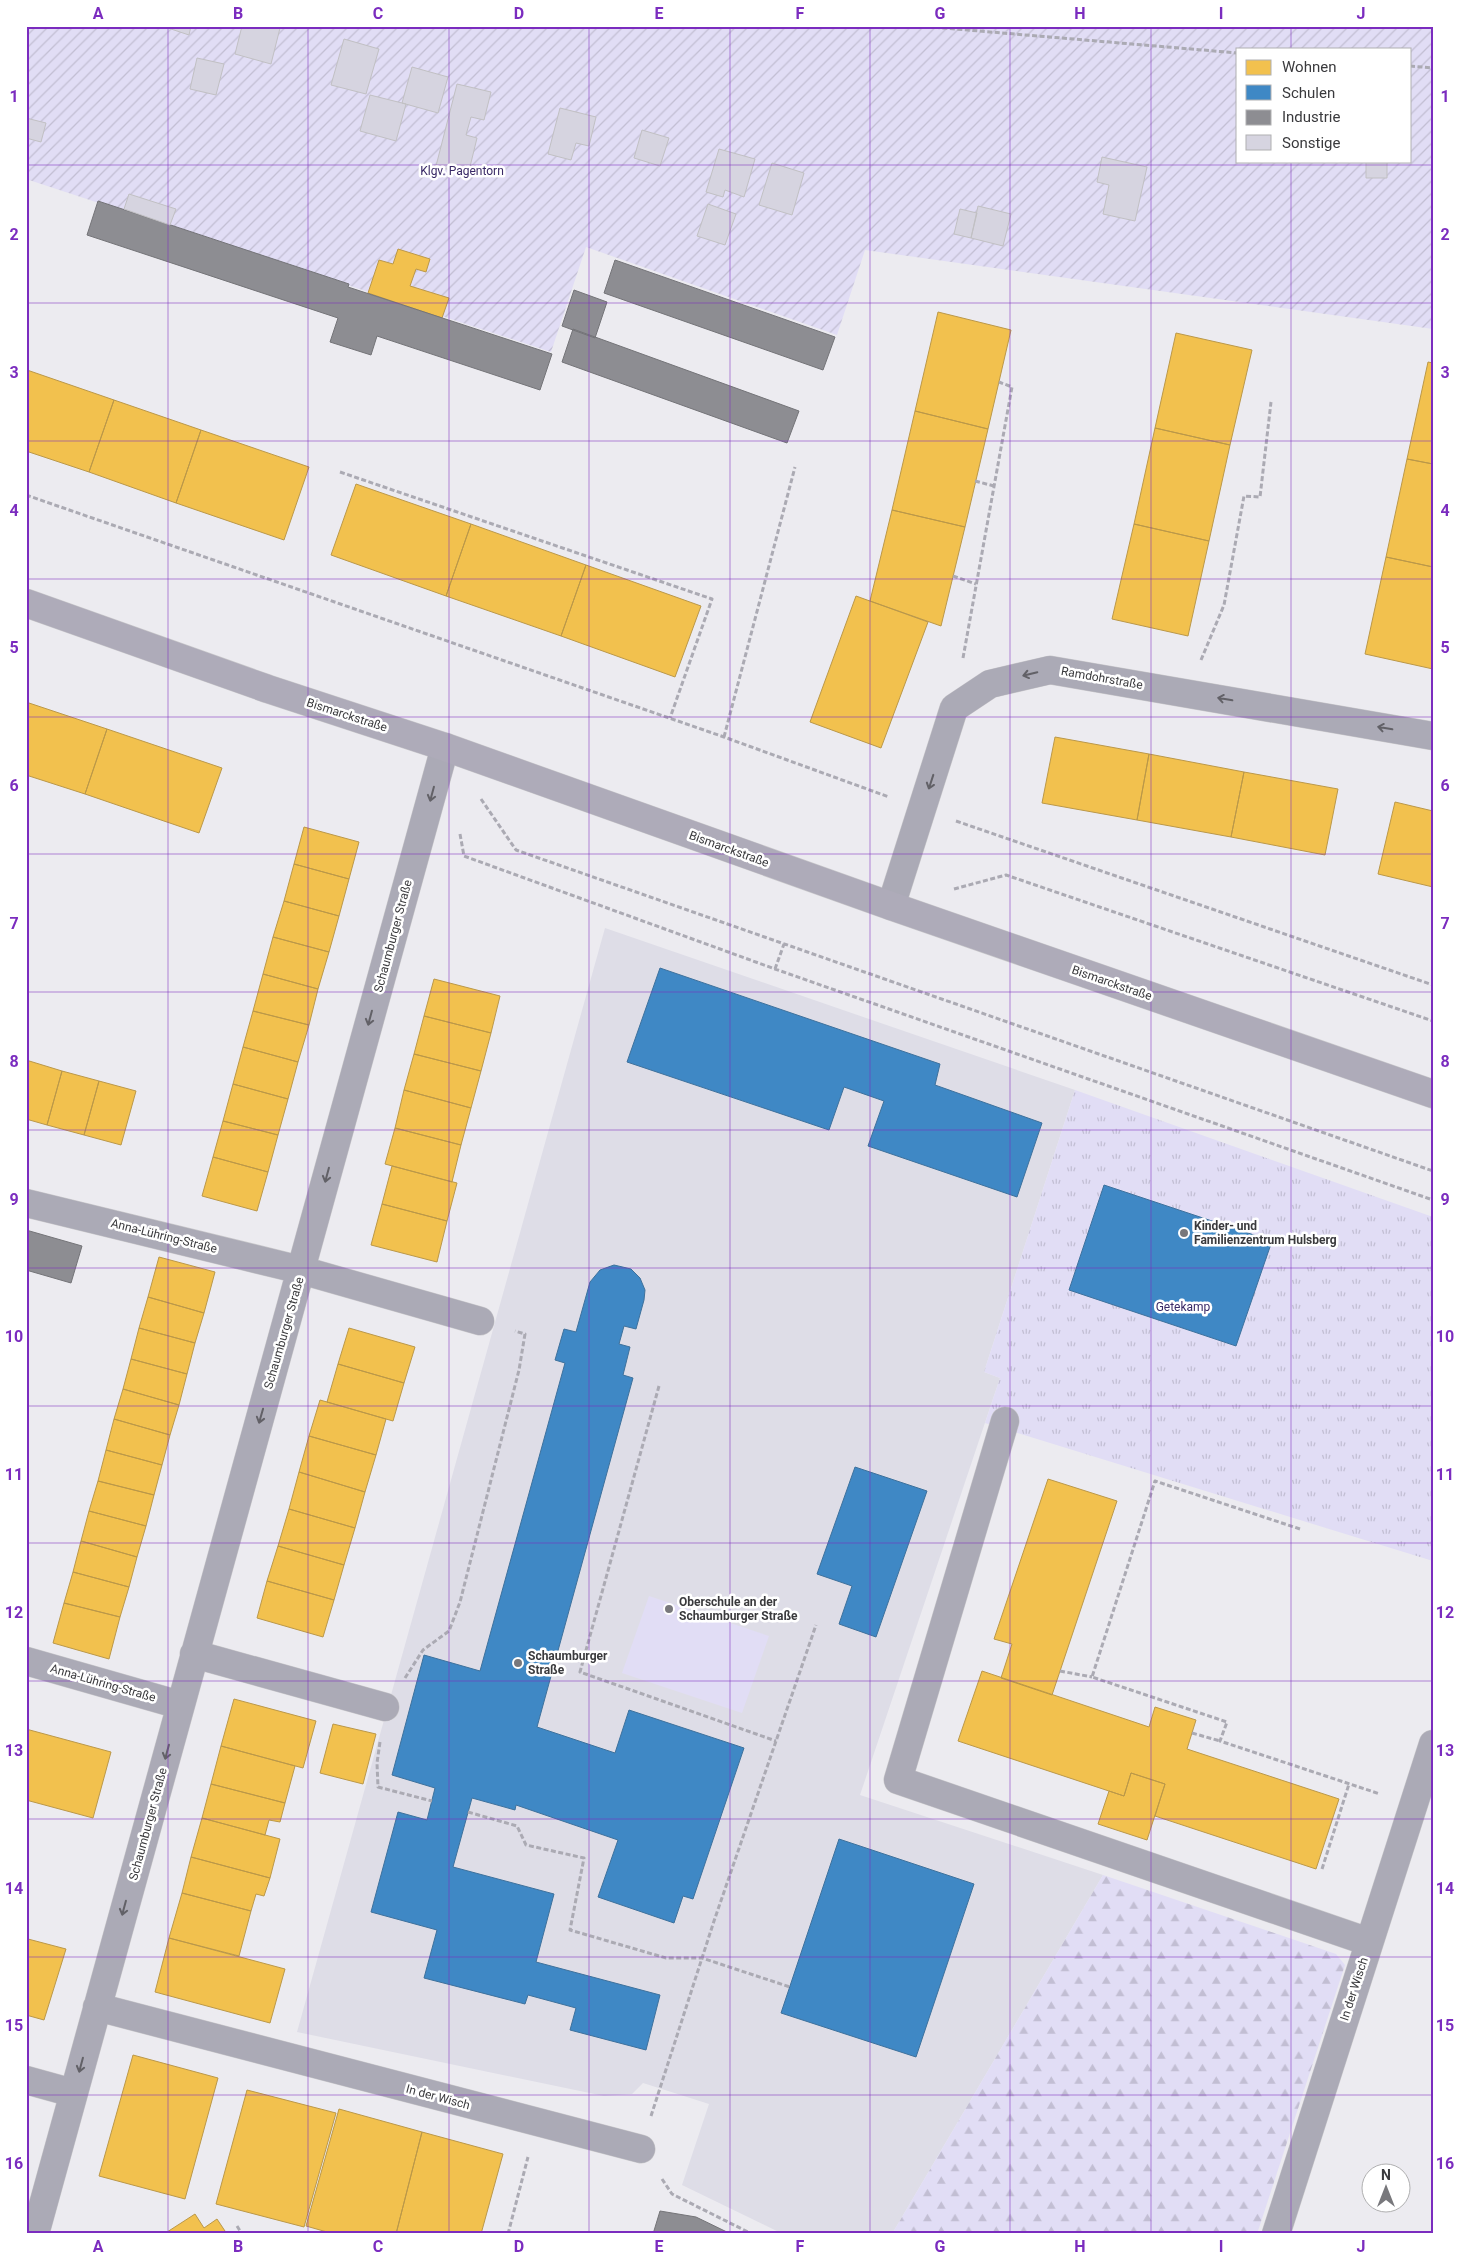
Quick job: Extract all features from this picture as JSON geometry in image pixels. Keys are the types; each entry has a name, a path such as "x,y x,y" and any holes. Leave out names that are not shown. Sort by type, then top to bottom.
{"main road":[{"name":"Bismarckstraße","path":"26,603 268,689 445,747 891,906 1433,1094"}],"street":[{"name":"Ramdohrstraße","path":"954,708 990,684 1050,670 1433,736"},
{"path":"891,906 954,708"},
{"name":"Schaumburger Straße","path":"35,2234 445,747"},
{"name":"Anna-Lühring-Straße","path":"26,1203 301,1270"},
{"name":"Schaumburger Straße","path":"301,1270 480,1321"},
{"path":"1005,1422 898,1780 1369,1942"},
{"path":"194,1654 384,1707"},
{"name":"Anna-Lühring-Straße","path":"26,1661 180,1705"},
{"name":"In der Wisch","path":"1276,2234 1433,1744"},
{"name":"In der Wisch","path":"97,2007 641,2149"},
{"path":"26,2080 74,2093"}],"path":[{"path":"920,26 1236,53"},
{"path":"1412,66 1433,68"},
{"path":"954,708 1012,387 999,382"},
{"path":"1187,693 1224,605 1244,496 1260,497 1271,402"},
{"path":"724,736 795,467"},
{"path":"340,472 712,599 670,718"},
{"path":"975,481 994,486"},
{"path":"26,495 724,736 922,809 1433,985"},
{"path":"953,576 977,584"},
{"path":"478,795 516,850 1433,1171"},
{"path":"459,829 464,856 775,969 1433,1200"},
{"path":"948,891 1006,875 1433,1021"},
{"path":"775,969 784,944"},
{"path":"432,1801 378,1787 377,1763 384,1707 396,1710 406,1676 423,1650 449,1632 460,1602 520,1370 525,1334"},
{"path":"659,1386 580,1672 776,1741"},
{"path":"1092,1677 1155,1481 1300,1529"},
{"path":"752,2234 672,2194 641,2149 702,1958 816,1625"},
{"path":"1060,1671 1092,1677 1227,1722 1220,1741"},
{"path":"1192,1733 1414,1805"},
{"path":"1322,1869 1349,1784"},
{"path":"468,1812 517,1826 526,1845 584,1858 570,1930 666,1958 702,1958 790,1987"},
{"path":"508,2234 537,2123"},
{"path":"237,2226 242,2234"}],"shaded area":[{"name":"Oberschule an der Schaumburger Straße","path":"605,928 1075,1090 984,1372 1000,1378 860,1795 1103,1875 892,2234 783,2234 682,2185 709,2104 643,2083 632,2094 604,2096 297,2032"}],"green space":[{"name":"Klgv. Pagentorn","path":"26,26 1433,26 1433,329 865,250 837,335 586,247 551,352 26,179"},
{"name":"Getekamp","path":"1075,1090 1433,1217 1433,1561 985,1423 1000,1378 984,1372"},
{"path":"649,1596 769,1636 742,1713 622,1673"},
{"path":"1103,1875 1336,1954 1345,1965 1257,2234 892,2234"}],"building: Wohnen":[{"path":"398,249 430,259 426,272 416,269 410,286 449,298 442,318 368,293 379,260 393,264"},
{"path":"938,312 1011,330 988,429 915,411"},
{"path":"1176,333 1252,350 1230,445 1155,428"},
{"path":"1428,362 1433,363 1433,464 1407,459"},
{"path":"27,370 114,400 89,472 26,451"},
{"path":"114,400 201,430 176,503 89,472"},
{"path":"915,411 988,429 965,527 892,510"},
{"path":"1155,428 1230,445 1209,541 1134,524"},
{"path":"201,430 309,467 284,540 176,503"},
{"path":"1407,459 1433,464 1433,567 1386,557"},
{"path":"356,484 471,524 446,596 331,555"},
{"path":"892,510 965,527 941,626 870,601"},
{"path":"471,524 586,565 561,636 446,596"},
{"path":"1134,524 1209,541 1188,636 1112,619"},
{"path":"1386,557 1433,567 1433,669 1365,654"},
{"path":"586,565 701,606 675,677 561,636"},
{"path":"856,596 928,622 881,748 810,722"},
{"path":"26,702 107,729 85,794 26,775"},
{"path":"107,729 222,768 199,833 85,794"},
{"path":"1055,737 1149,754 1137,820 1042,803"},
{"path":"1149,754 1244,772 1231,837 1137,820"},
{"path":"1244,772 1338,789 1325,855 1231,837"},
{"path":"1395,802 1433,811 1433,887 1378,874"},
{"path":"304,827 359,842 349,879 294,864"},
{"path":"294,864 349,879 339,916 284,901"},
{"path":"284,901 339,916 329,952 273,937"},
{"path":"273,937 329,952 318,989 263,974"},
{"path":"263,974 318,989 309,1025 253,1011"},
{"path":"434,979 500,996 491,1033 424,1016"},
{"path":"253,1011 309,1025 298,1062 243,1047"},
{"path":"424,1016 491,1033 481,1071 414,1054"},
{"path":"243,1047 298,1062 288,1099 233,1084"},
{"path":"414,1054 481,1071 471,1108 404,1090"},
{"path":"26,1060 62,1071 47,1125 26,1119"},
{"path":"62,1071 99,1081 84,1135 47,1125"},
{"path":"99,1081 136,1091 121,1145 84,1135"},
{"path":"233,1084 288,1099 278,1135 223,1121"},
{"path":"404,1090 471,1108 461,1145 395,1128"},
{"path":"223,1121 278,1135 268,1172 213,1157"},
{"path":"395,1128 461,1145 452,1182 385,1164"},
{"path":"213,1157 268,1172 257,1211 202,1196"},
{"path":"392,1166 457,1183 447,1221 382,1204"},
{"path":"382,1204 447,1221 437,1262 371,1245"},
{"path":"159,1257 215,1272 204,1313 148,1297"},
{"path":"148,1297 204,1313 195,1343 139,1328"},
{"path":"139,1328 195,1343 187,1374 131,1359"},
{"path":"349,1328 415,1347 404,1383 338,1364"},
{"path":"131,1359 187,1374 179,1405 123,1389"},
{"path":"338,1364 404,1383 393,1421 327,1402"},
{"path":"123,1389 179,1405 170,1435 114,1419"},
{"path":"320,1400 386,1419 376,1455 309,1436"},
{"path":"114,1419 170,1435 162,1465 106,1450"},
{"path":"309,1436 376,1455 365,1492 299,1472"},
{"path":"106,1450 162,1465 154,1495 98,1481"},
{"path":"299,1472 365,1492 355,1528 289,1509"},
{"path":"1048,1479 1117,1501 1052,1695 1001,1678 1012,1644 994,1639"},
{"path":"98,1481 154,1495 146,1526 89,1511"},
{"path":"289,1509 355,1528 344,1565 278,1546"},
{"path":"89,1511 146,1526 137,1557 81,1541"},
{"path":"81,1541 137,1557 129,1587 73,1572"},
{"path":"278,1546 344,1565 334,1600 267,1581"},
{"path":"73,1572 129,1587 120,1617 64,1603"},
{"path":"267,1581 334,1600 323,1637 257,1618"},
{"path":"64,1603 120,1617 109,1659 53,1643"},
{"path":"982,1671 1149,1727 1155,1707 1196,1720 1187,1749 1339,1799 1316,1869 1155,1816 1165,1784 1131,1773 1124,1796 958,1741"},
{"path":"234,1699 316,1721 303,1768 221,1746"},
{"path":"333,1724 376,1734 363,1784 320,1773"},
{"path":"26,1729 111,1752 93,1818 26,1800"},
{"path":"221,1746 295,1766 285,1803 211,1784"},
{"path":"1131,1773 1165,1784 1147,1840 1098,1824 1109,1791 1124,1796"},
{"path":"211,1784 285,1803 280,1822 269,1820 265,1835 202,1818"},
{"path":"202,1818 280,1839 270,1878 191,1857"},
{"path":"191,1857 270,1878 264,1896 256,1894 251,1911 182,1893"},
{"path":"182,1893 251,1911 239,1956 169,1938"},
{"path":"169,1938 285,1969 270,2023 155,1992"},
{"path":"28,1939 66,1949 44,2020 26,2015 26,1946"},
{"path":"133,2055 218,2078 185,2199 99,2176"},
{"path":"247,2090 336,2113 304,2227 216,2204"},
{"path":"339,2109 422,2132 396,2234 334,2234 306,2226"},
{"path":"422,2132 503,2154 481,2234 396,2234"},
{"path":"195,2214 204,2228 217,2219 227,2234 164,2234"}],"building: Schulen":[{"path":"660,968 940,1064 935,1085 1042,1123 1017,1197 868,1146 884,1101 844,1087 829,1130 627,1062"},
{"path":"1104,1185 1272,1241 1236,1346 1069,1290"},
{"name":"Schaumburger Straße","path":"614,1265 631,1269 640,1278 645,1290 636,1329 624,1326 619,1344 630,1347 623,1375 633,1378 537,1727 615,1753 629,1710 744,1748 693,1899 683,1896 674,1923 598,1897 618,1840 516,1805 515,1810 472,1798 453,1867 554,1894 536,1962 660,1995 646,2050 570,2030 576,2008 528,1995 525,2004 424,1978 437,1930 371,1912 398,1812 427,1820 435,1788 392,1775 424,1655 480,1671 565,1363 555,1360 564,1329 576,1332 590,1282 600,1270"},
{"path":"855,1467 927,1491 876,1637 839,1624 852,1586 817,1574"},
{"path":"839,1839 974,1884 916,2057 781,2013"}],"building: Industrie":[{"path":"98,201 349,284 348,287 552,354 540,390 377,336 371,355 330,342 338,318 87,235"},
{"path":"615,260 835,337 823,370 604,293"},
{"path":"574,290 607,302 595,338 562,326"},
{"path":"573,329 799,411 787,443 562,362"},
{"path":"26,1230 82,1246 71,1283 26,1270"},
{"path":"660,2211 696,2217 731,2234 653,2234"}],"building: Sonstige":[{"path":"162,26 191,26 189,35"},
{"path":"242,26 272,26 280,28 271,64 235,54"},
{"path":"344,39 379,49 366,94 331,85"},
{"path":"197,58 224,64 216,95 190,89"},
{"path":"412,67 448,77 438,113 402,103"},
{"path":"457,84 491,92 484,120 471,117 466,135 477,138 468,175 436,166"},
{"path":"370,95 406,104 396,141 360,131"},
{"path":"560,108 596,117 589,146 576,143 571,160 548,154"},
{"path":"26,118 46,123 41,142 26,138"},
{"path":"642,130 669,138 660,166 634,158"},
{"path":"719,149 755,159 744,197 725,190 723,197 706,192"},
{"path":"1102,157 1147,167 1135,221 1103,214 1109,185 1097,182"},
{"path":"1366,162 1387,162 1387,178 1366,178"},
{"path":"772,163 804,173 792,215 759,205"},
{"path":"129,194 176,209 170,225 124,209"},
{"path":"708,204 736,214 725,245 697,236"},
{"path":"978,206 1011,214 1003,246 971,238"},
{"path":"960,209 977,213 971,238 954,234"}],"place":[{"name":"Kinder- und Familienzentrum Hulsberg","path":"1184,1233"},
{"name":"Oberschule an der Schaumburger Straße","path":"669,1609"},
{"name":"Schaumburger Straße","path":"518,1663"}]}
